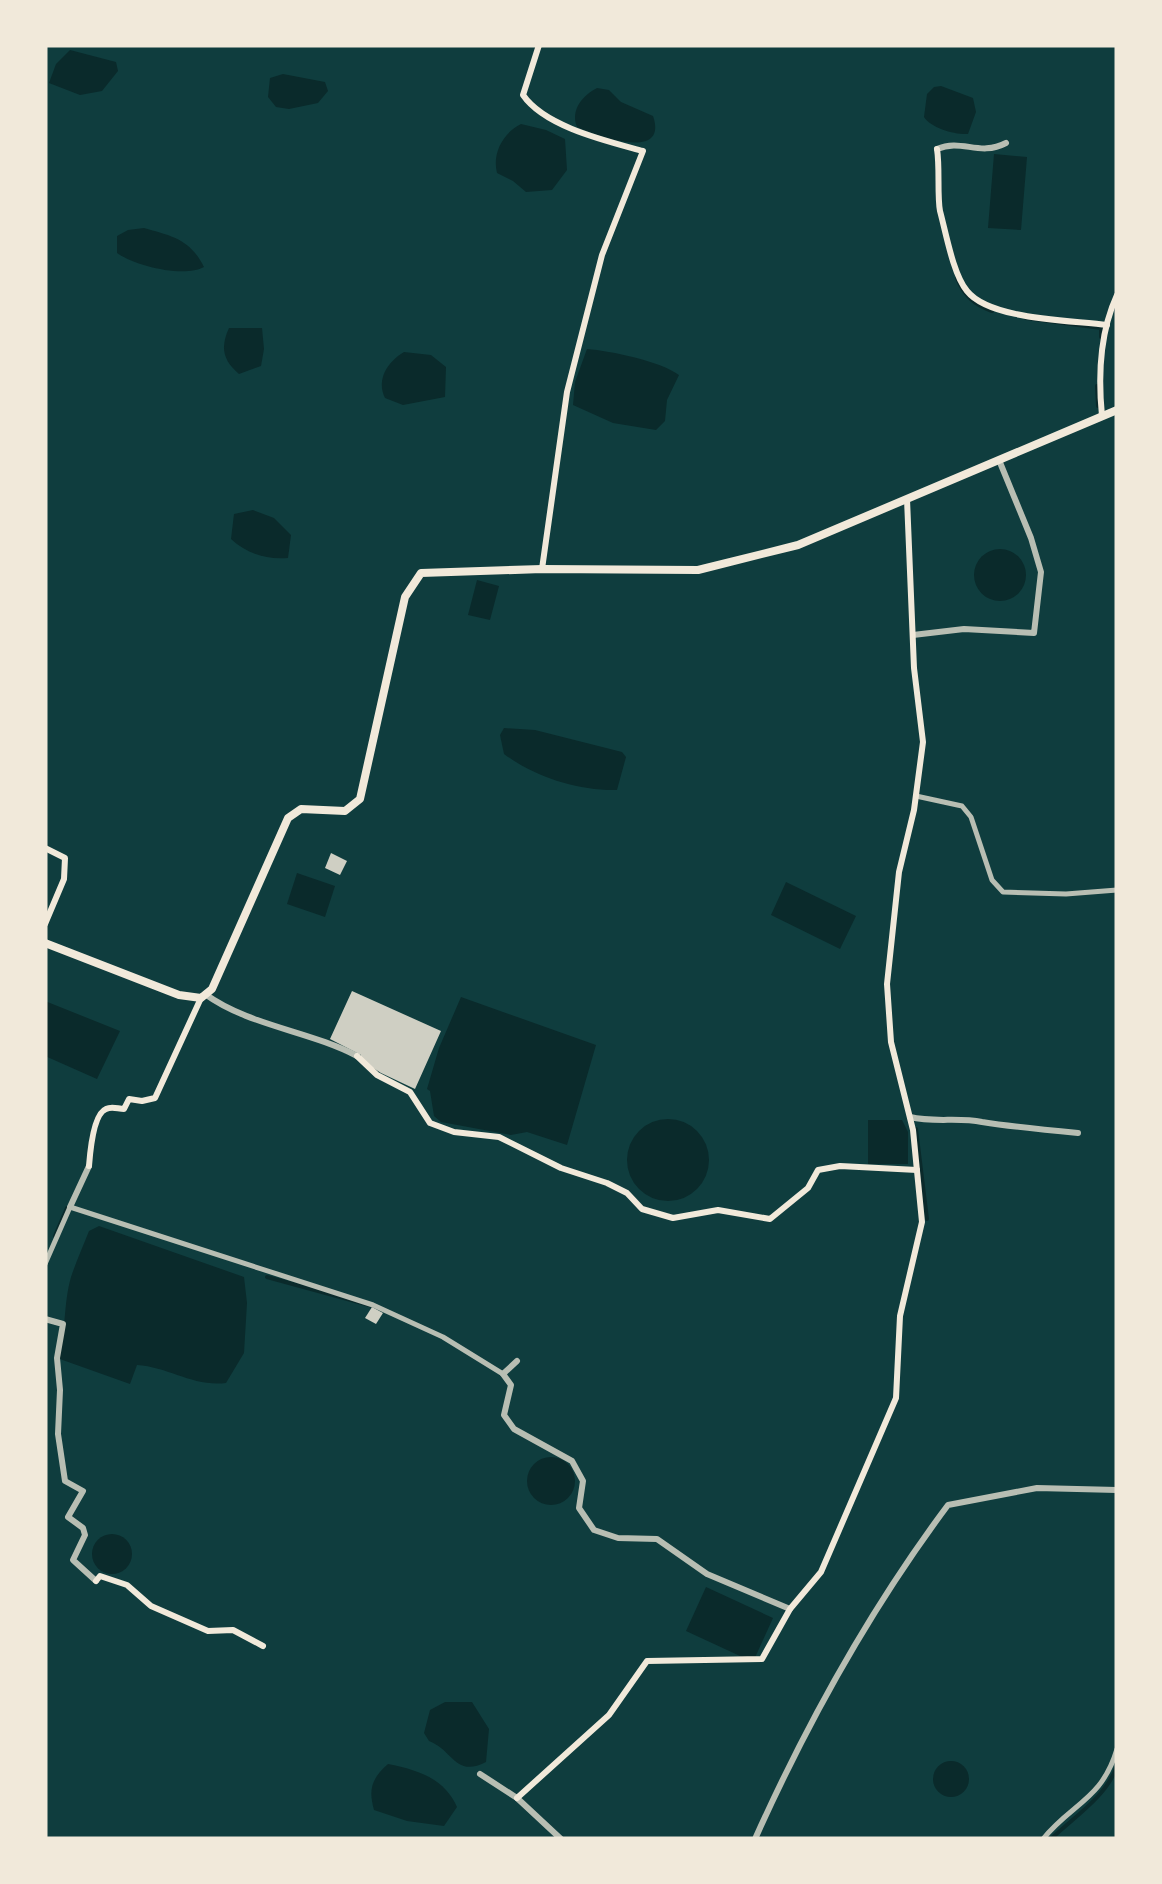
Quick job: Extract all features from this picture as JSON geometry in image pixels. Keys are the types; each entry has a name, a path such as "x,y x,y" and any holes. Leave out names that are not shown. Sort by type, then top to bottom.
{"main road":[{"path":"539,45 523,96 529,104 579,132 643,151 602,255 567,392 542,569"},
{"path":"937,149 940,208 964,288 979,303 1033,318 1107,325"},
{"path":"1102,416 1100,384 1107,325 1117,294"},
{"path":"89,1166 90,1142 102,1112 108,1108 124,1109 129,1099 142,1102 156,1098 203,996 212,989 288,818 301,809 345,811 360,799 405,597 421,573 698,570 798,545 1117,410"},
{"path":"517,1798 609,1715 648,1661 762,1660 790,1609 821,1572 896,1398 900,1316 922,1222 910,1117 891,1042 886,984 899,872 923,742 907,499"},
{"path":"45,848 65,858 64,879 45,924"},
{"path":"45,943 179,995 203,996"},
{"path":"357,1056 377,1075 410,1092 430,1123 454,1132 499,1137 561,1168 607,1183 626,1193 642,1210 673,1218 718,1210 770,1219 808,1188 818,1170 840,1166 917,1170"},
{"path":"96,1581 100,1576 127,1584 151,1606 208,1631 233,1630 263,1646"}],"street":[{"path":"937,149 950,143 992,151 1006,143"},
{"path":"913,634 964,629 1034,633 1040,572 1031,538 999,460"},
{"path":"916,796 962,806 972,817 992,880 1004,892 1066,894 1117,890"},
{"path":"203,996 357,1056"},
{"path":"910,1117 980,1121 1035,1132 1078,1133"},
{"path":"45,1264 89,1166"},
{"path":"70,1207 373,1306 443,1337 503,1374 511,1384 504,1409 507,1422 572,1460 583,1481 581,1514 594,1530 618,1538 657,1539 707,1574 790,1609"},
{"path":"45,1319 62,1324 56,1358 60,1390 58,1434 65,1481 83,1491 68,1518 83,1528 85,1535 73,1560 96,1581"},
{"path":"503,1374 517,1360"},
{"path":"756,1839 786,1769 836,1676 902,1566 948,1504 1037,1488 1117,1490"},
{"path":"1043,1839 1093,1795 1110,1772 1117,1749"},
{"path":"480,1774 517,1798 560,1839"}],"water":[{"path":"70,50 116,62 118,71 102,91 80,95 49,83 56,64"},
{"path":"283,74 325,82 328,91 318,103 289,109 276,107 268,97 270,78"},
{"path":"941,86 973,98 976,112 968,134 944,130 924,117 927,94"},
{"path":"597,88 609,90 621,102 653,116 655,130 651,138 641,142 614,140 577,127 575,115 579,104"},
{"path":"521,124 565,139 567,170 552,190 526,192 497,173 500,144"},
{"path":"994,154 1027,157 1021,230 988,228"},
{"path":"144,228 186,244 204,267 184,271 160,269 117,253 117,236"},
{"path":"229,328 262,328 261,366 239,374 234,369 224,348"},
{"path":"587,349 648,361 679,375 667,400 665,421 656,430 613,423 573,405 575,382"},
{"path":"404,352 431,355 446,367 445,397 403,405 385,398 385,372"},
{"path":"253,510 274,518 291,535 288,558 258,555 231,539 234,514"},
{"path":"1000,549 1018,557 1026,575 1018,593 1000,601 982,593 974,575 982,557"},
{"path":"477,580 499,586 490,620 468,615"},
{"path":"504,728 535,730 622,752 626,757 617,790 572,785 529,769 504,754 500,735"},
{"path":"297,873 335,886 325,917 287,904"},
{"path":"786,882 856,916 840,949 771,915"},
{"path":"461,997 596,1045 567,1145 527,1132 511,1135 441,1122 434,1116 427,1089"},
{"path":"45,1001 120,1031 97,1079 45,1056"},
{"path":"668,1119 684,1122 697,1131 706,1144 706,1176 697,1189 684,1198 668,1201 652,1198 639,1189 630,1176 627,1160 630,1144 639,1131 652,1122"},
{"path":"868,1120 902,1120 908,1132 908,1164 868,1164"},
{"path":"99,1226 244,1277 244,1353 226,1383 203,1382 137,1365 130,1384 57,1358 71,1277 89,1231"},
{"path":"551,1457 568,1464 575,1481 568,1498 551,1505 534,1498 527,1481 534,1464"},
{"path":"112,1534 126,1540 132,1554 126,1568 112,1574 98,1568 92,1554 98,1540"},
{"path":"706,1587 773,1618 753,1662 686,1631"},
{"path":"445,1702 472,1702 489,1729 486,1762 461,1765 429,1741 424,1733 430,1710"},
{"path":"951,1761 964,1766 969,1779 964,1792 951,1797 938,1792 933,1779 938,1766"},
{"path":"388,1764 420,1773 445,1789 457,1807 444,1826 407,1821 374,1810 373,1784"}],"building":[{"path":"331,853 347,861 340,875 325,868"},
{"path":"352,991 441,1031 415,1089 381,1073 361,1060 361,1055 330,1039"},
{"path":"372,1307 383,1313 376,1324 365,1318"}],"waterway":[{"path":"957,278 971,299 992,311"},
{"path":"1026,318 1101,328 1101,337"},
{"path":"1097,386 1098,406"},
{"path":"916,1129 927,1219"},
{"path":"55,1236 67,1208"},
{"path":"267,1277 373,1306"},
{"path":"1051,1839 1098,1796 1117,1766"}]}
